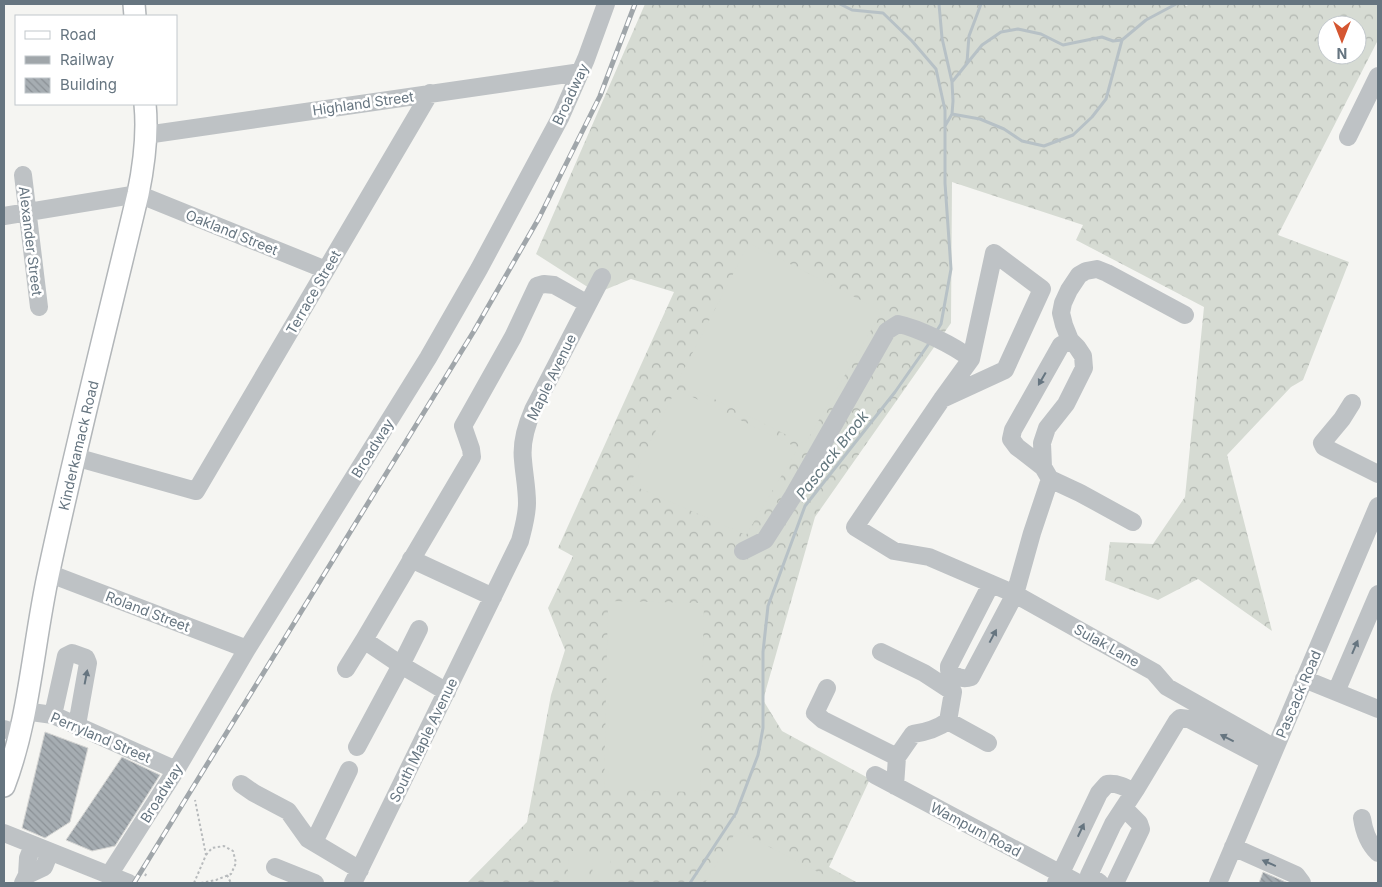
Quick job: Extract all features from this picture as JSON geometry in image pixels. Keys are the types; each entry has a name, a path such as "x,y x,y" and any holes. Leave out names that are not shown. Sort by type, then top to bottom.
{"main road":[{"name":"Kinderkamack Road","path":"4,786 11,767 12,732 24,711 48,573 138,194 146,135 145,105"}],"street":[{"name":"Broadway","path":"122,879 176,770 247,649 428,358 516,202 560,118 581,72 606,4"},
{"name":"Highland Street","path":"146,135 581,72"},
{"path":"1348,137 1378,76"},
{"name":"Terrace Street","path":"75,457 196,491 430,94"},
{"name":"Alexander Street","path":"23,175 39,307"},
{"path":"4,216 138,194"},
{"name":"Oakland Street","path":"138,194 326,270"},
{"path":"994,253 1042,289 1005,370 942,400 971,359 994,253"},
{"path":"991,584 949,666 952,674 966,679 971,677 1015,594 1047,473 1042,443 1046,428 1066,404 1084,368 1083,356 1070,340 1061,313 1069,290 1079,275 1086,271 1097,269 1108,273 1185,315"},
{"name":"Maple Avenue","path":"493,597 520,541 525,523 527,486 523,459 523,442 532,410 602,277"},
{"path":"346,669 472,457 463,426 513,336 536,286 544,284 554,285 588,304"},
{"path":"743,551 764,540 769,533 793,496 887,331 898,324 909,326 962,352 971,359"},
{"path":"1070,340 1062,345 1013,430 1011,439 1017,447 1047,473 1133,522"},
{"name":"Sulak Lane","path":"942,400 855,527 894,551 929,558 1015,594 1154,672 1167,687 1272,755"},
{"path":"1352,403 1342,419 1322,443 1324,447 1378,474"},
{"name":"Pascack Road","path":"1218,883 1378,506"},
{"path":"411,559 493,597"},
{"name":"Roland Street","path":"48,573 247,649"},
{"path":"1336,692 1378,594"},
{"name":"South Maple Avenue","path":"356,877 493,597"},
{"path":"357,748 419,629"},
{"path":"364,640 401,665 447,692"},
{"path":"882,652 953,692 948,721 925,733 913,734 897,757 895,786"},
{"path":"53,715 66,656 72,653 86,658 88,663 77,725"},
{"path":"1304,679 1378,709"},
{"path":"827,688 815,713 823,720 897,757"},
{"name":"Perryland Street","path":"24,711 53,715 176,770"},
{"path":"1088,881 1114,824 1180,718 1189,719 1232,740 1272,755"},
{"path":"948,721 988,744"},
{"path":"314,842 349,770"},
{"name":"Wampum Road","path":"875,775 1058,879 1088,881"},
{"path":"241,784 288,812 308,839 356,877"},
{"path":"1058,879 1099,793 1107,784 1121,785 1134,792"},
{"path":"1115,883 1141,828 1139,823 1124,808"},
{"path":"1362,818 1367,838 1378,852"},
{"path":"4,833 122,879"},
{"path":"1233,847 1296,875 1302,883"},
{"path":"25,879 28,858 42,848"},
{"path":"275,867 315,883"}],"path":[{"path":"194,800 206,855"},
{"path":"194,883 206,855 212,848 224,846 233,851 236,863 231,874 201,883"},
{"path":"122,879 147,872"},
{"path":"227,876 230,883"}],"green space":[{"path":"645,4 1184,4 1186,6 1190,4 1378,4 1378,40 1367,61 1367,15 1317,15 1317,65 1365,65 1278,235 1349,262 1303,380 1291,387 1227,455 1272,631 1198,579 1158,600 1105,580 1110,542 1153,544 1185,497 1204,307 1076,240 1083,225 952,182 951,323 815,517 763,700 782,731 870,779 829,867 858,883 467,883 527,822 551,695 565,650 548,608 573,556 558,548 674,292 631,279 597,293 536,254"},
{"path":"749,243 882,311 805,444 678,381"},
{"path":"676,389 798,448 746,535 630,484"},
{"path":"608,601 704,603 700,792 604,790"},
{"path":"737,830 839,883 705,883"},
{"path":"569,851 587,852 585,883 567,883"},
{"path":"593,853 611,853 610,883 592,883"}],"building":[{"path":"45,732 88,748 70,822 45,838 22,828"},
{"path":"122,757 160,775 115,846 92,851 66,840"},
{"path":"1263,872 1288,883 1259,883"}],"waterway":[{"name":"Pascack Brook","path":"840,4 852,10 883,13 912,41 936,69 945,110 945,183 951,269 941,324 936,332"},
{"path":"939,4 942,38 952,82 952,114"},
{"path":"967,62 969,36 981,4"},
{"name":"Pascack Brook","path":"945,126 952,114 980,119 1004,129 1022,141 1044,146 1073,135 1092,117 1106,99 1122,40 1146,20 1176,4"},
{"path":"952,82 982,45 1001,32 1018,29 1041,34 1063,45 1102,37 1113,41 1122,40"},
{"name":"Pascack Brook","path":"690,883 736,813 758,755 763,728 763,652 768,606 805,506 895,392 930,342"}],"railway":[{"path":"134,883 474,331 539,218 600,96 635,4"}]}
